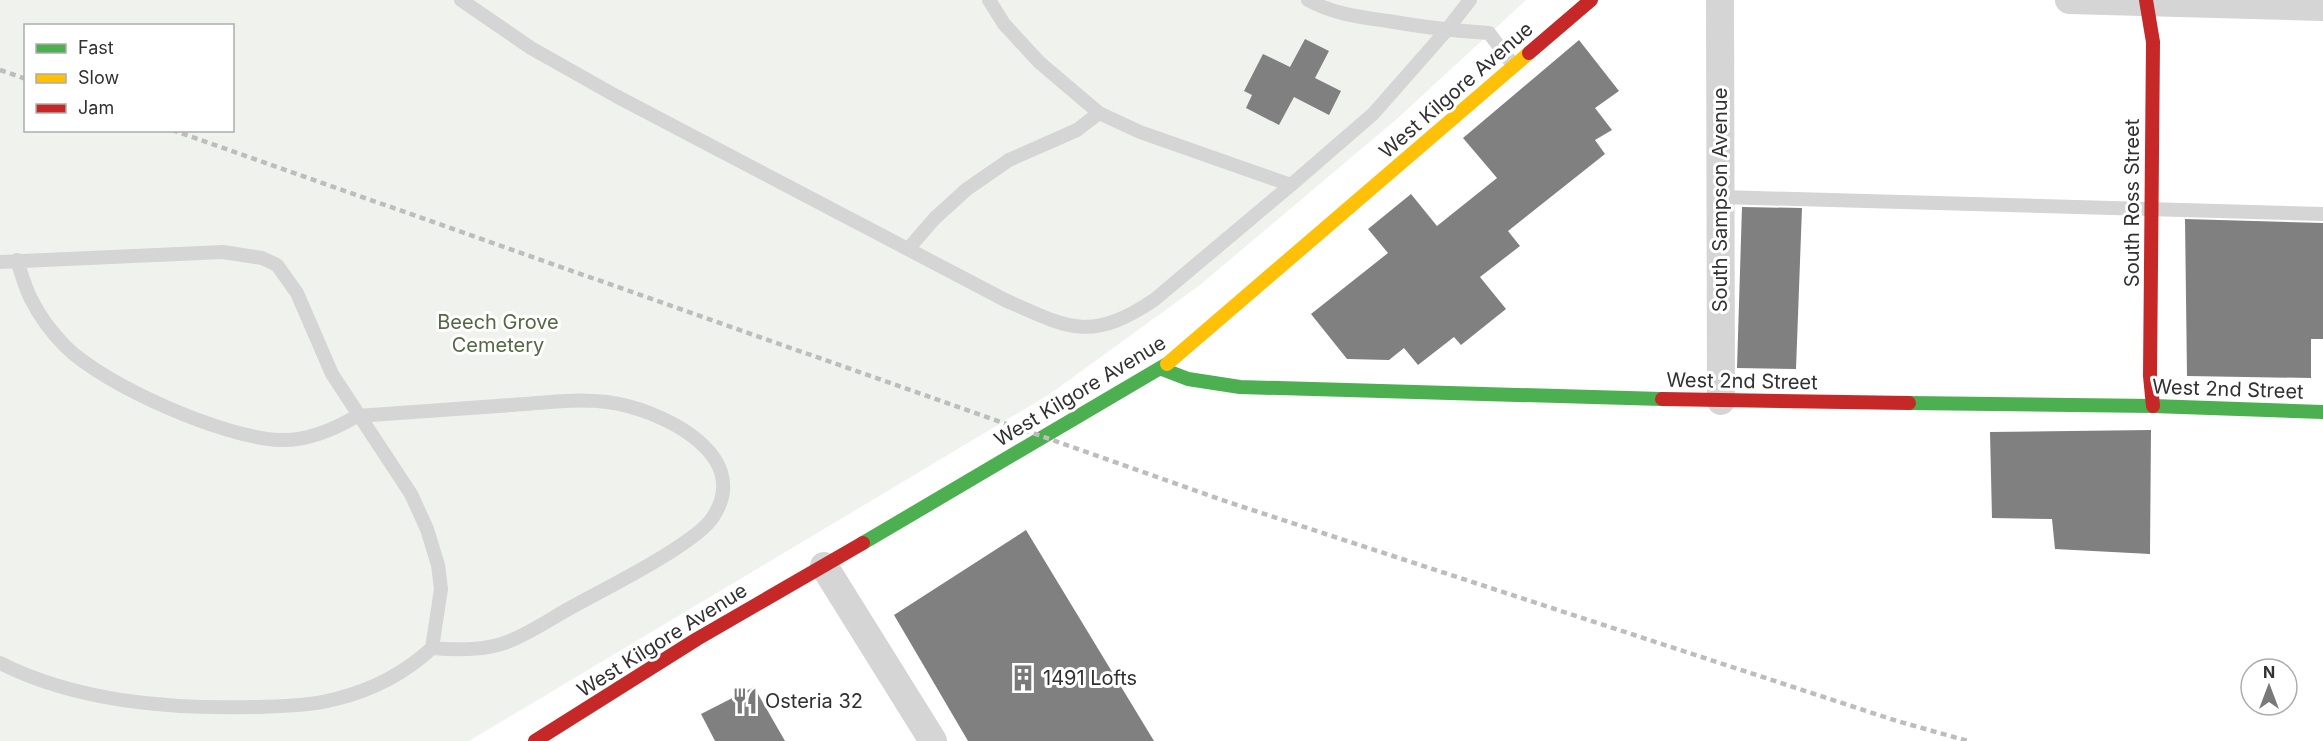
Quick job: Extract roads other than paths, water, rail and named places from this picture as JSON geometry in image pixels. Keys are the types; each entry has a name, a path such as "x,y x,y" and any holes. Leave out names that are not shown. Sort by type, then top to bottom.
{"street":[{"name":"West Kilgore Avenue","path":"535,741 697,639 1162,369 1591,0"},
{"name":"South Sampson Avenue","path":"1719,0 1720,401"},
{"path":"2069,0 2323,7"},
{"name":"South Ross Street","path":"2146,1 2153,42 2150,376 2153,406"},
{"name":"West 2nd Street","path":"1162,369 1188,379 1240,387 1720,401 2153,406 2323,412"},
{"path":"824,566 933,741"}],"lane":[{"path":"461,0 531,48 616,96 1005,300 1068,325 1102,326 1130,316 1155,300 1373,114 1446,31 1470,0"},
{"path":"989,0 1004,24 1039,63 1099,113 1140,132 1291,185"},
{"path":"1308,0 1341,14 1446,31 1489,33 1514,66"},
{"path":"909,248 935,218 976,183 1009,160 1077,130 1099,113"},
{"path":"1720,197 2323,214"},
{"path":"0,262 223,252 262,258 277,265 297,293 332,374 357,416 411,494 427,529 441,589 432,648"},
{"path":"0,663 63,687 114,698 172,706 234,708 299,706 337,699 388,680 432,648 479,648 511,641 665,554 702,529 713,517 722,498 723,482 718,465 708,450 689,433 645,411 608,402 565,400 357,416 315,435 283,440 252,437 234,432 164,405 98,371 66,347 31,299 17,261"}],"railway":[{"path":"0,70 24,78"},
{"path":"178,132 1231,503 1897,721 1968,741"}],"place":[{"name":"1491 Lofts","path":"1023,678"},
{"name":"Osteria 32","path":"745,701"}],"park label":[{"name":"Beech Grove Cemetery","path":"498,334"}]}
